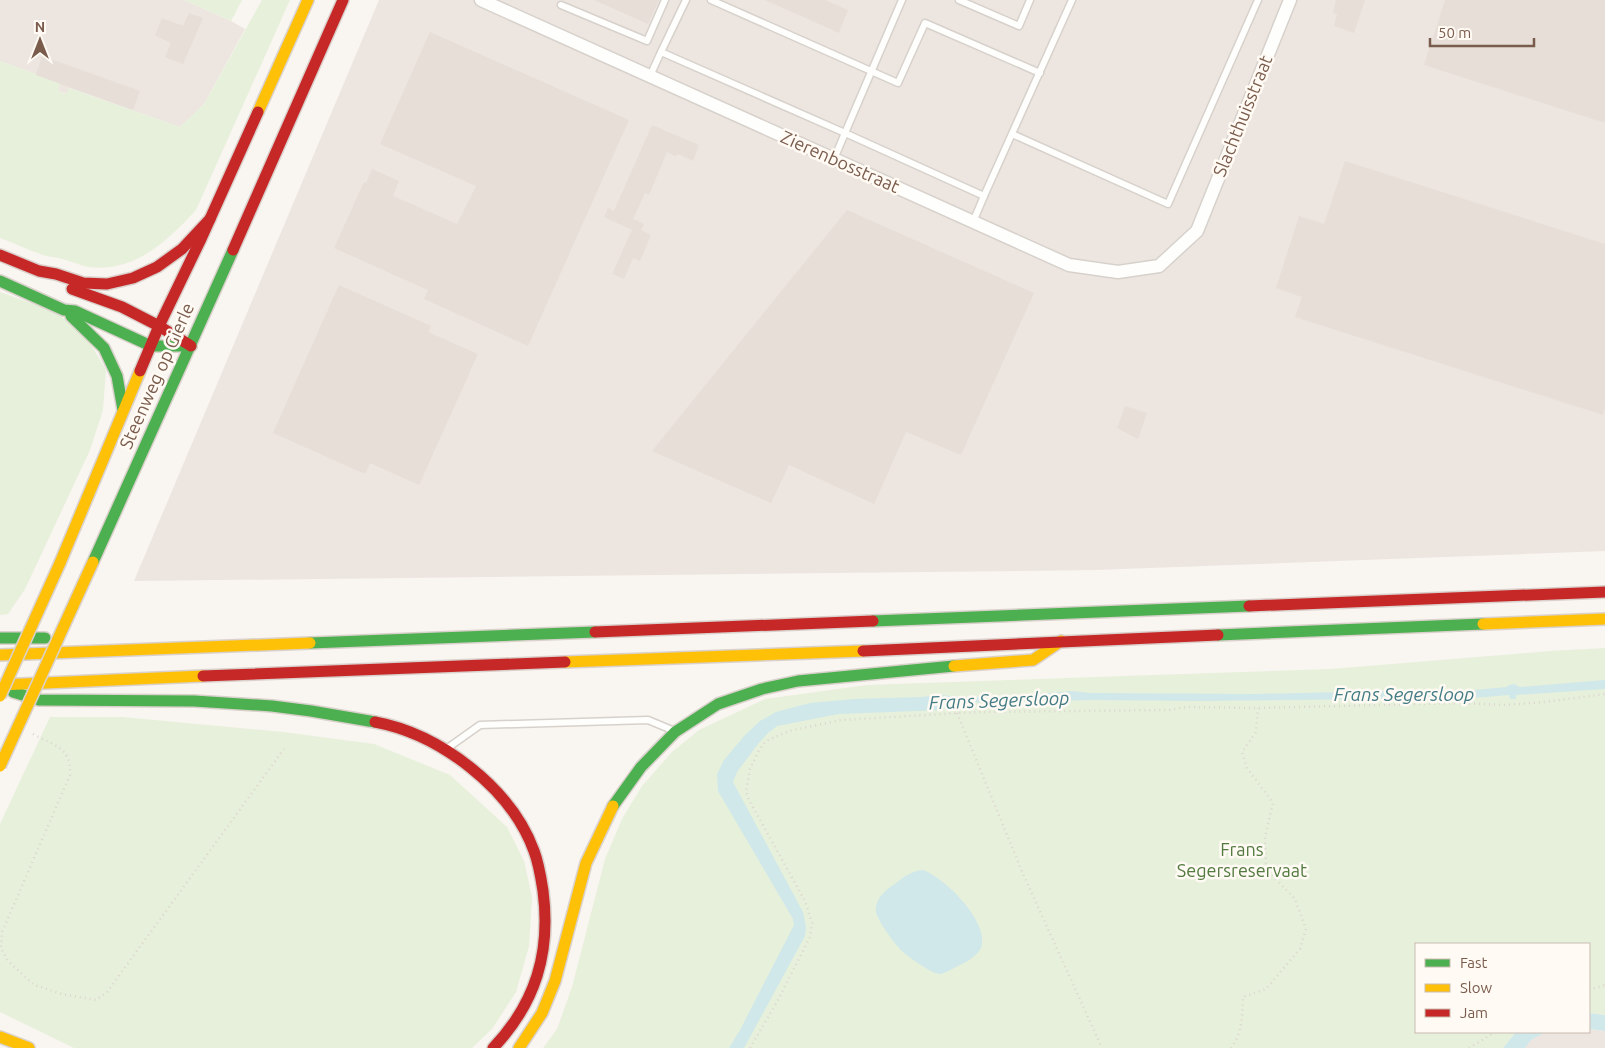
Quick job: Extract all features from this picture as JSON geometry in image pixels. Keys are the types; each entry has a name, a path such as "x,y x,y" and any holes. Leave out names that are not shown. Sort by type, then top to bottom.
{"main road":[{"name":"Steenweg op Gierle","path":"0,696 60,562 151,346 308,0"},
{"name":"Steenweg op Gierle","path":"0,766 191,346 343,0"},
{"path":"0,255 39,271 56,274 83,283 108,284 133,278 157,267 182,249 210,219"},
{"path":"39,271 52,282 122,307 160,326 191,346"},
{"path":"0,281 64,310 104,348 117,376 123,410"},
{"path":"64,310 75,311 151,346 191,346"},
{"path":"0,655 1605,592"},
{"path":"0,684 753,656 1062,641 1605,620"},
{"path":"0,638 68,638"},
{"path":"86,641 112,651"},
{"path":"519,1048 542,1013 555,981 586,863 609,812 641,767 675,732 718,704 762,689 798,681 969,664 1033,660 1062,641"},
{"path":"0,689 39,700 239,704 312,710 381,723 411,731 446,750 474,770 508,806 532,846 542,886 546,928 538,971 524,1008 502,1040 493,1048"},
{"path":"0,1031 14,1041"},
{"path":"0,1037 29,1048"}],"street":[{"name":"Zierenbosstraat","path":"481,0 1069,265 1118,272 1159,266 1197,231"},
{"name":"Slachthuisstraat","path":"1197,231 1290,0"}],"lane":[{"path":"561,5 647,41 665,0"},
{"path":"650,76 686,0"},
{"path":"711,0 898,83 925,23 1040,73"},
{"path":"834,159 902,0"},
{"path":"959,0 1019,26 1030,0"},
{"path":"973,222 1072,0"},
{"path":"1012,134 1168,204 1258,0"},
{"path":"661,52 984,196"},
{"path":"446,750 480,725 648,720 675,732"}],"path":[{"path":"750,1048 778,1000 810,937 812,923 805,901 749,800 746,791 750,769 759,750 766,741 775,736 789,731 841,720 957,713 1169,710 1187,707 1258,708 1461,703 1504,705 1605,694"},
{"path":"1231,1048 1238,1037 1242,1025 1243,997 1266,989 1300,949 1306,929 1294,899 1266,869 1265,837 1273,803 1247,768 1242,752 1256,732 1258,708"},
{"path":"957,713 1024,876 1102,1048"},
{"path":"30,733 62,749 69,758 70,774 2,932 1,948 8,961 34,985 62,994 96,1000 107,992 284,749"},
{"path":"1590,990 1605,985"},
{"path":"1469,1048 1493,1033"}],"shaded area":[{"path":"0,0 184,0 245,29 204,104 180,127 69,88 67,94 58,91 60,83 0,61"},
{"path":"379,0 1605,0 1605,551 1095,570 134,581"},
{"path":"1590,1029 1605,1031 1605,1048 1525,1048 1531,1040 1544,1033 1590,1033"}],"green space":[{"path":"184,0 242,0 231,21"},
{"path":"262,0 290,0 196,210 173,233 149,252 135,260 105,268 88,267 60,258 45,256 0,238 0,61 60,83 58,91 66,94 69,88 180,127 204,104"},
{"path":"0,292 53,311 84,333 106,370 103,410 90,450 25,589 8,614 0,615"},
{"name":"Frans Segersreservaat","path":"1605,648 1605,1015 1590,1013 1590,943 1415,943 1415,1033 1515,1033 1503,1048 543,1048 557,1029 572,987 605,859 622,819 642,786 672,752 699,730 765,699 867,685 1331,669"},
{"path":"50,717 122,717 283,732 374,744 450,775 507,827 524,861 532,897 529,946 516,992 492,1029 472,1048 74,1048 0,1012 0,824"}],"water":[{"name":"Frans Segersloop","path":"1605,680 1605,689 1516,695 1516,699 1510,699 1509,695 1473,698 1198,701 1092,700 957,703 942,710 839,714 777,726 758,744 737,772 733,782 803,912 806,927 805,936 744,1048 729,1048 794,925 793,919 718,791 717,774 724,760 745,735 760,721 776,712 810,703 939,695 964,697 1008,696 1072,691 1091,693 1255,694 1426,690 1451,692 1507,687 1514,684 1520,687"},
{"path":"923,870 932,874 952,890 971,912 982,934 981,948 973,957 940,974 916,962 904,953 888,934 876,912 877,903 885,891 909,874"},
{"path":"1590,1013 1605,1015 1605,1031 1590,1029"},
{"path":"1515,1033 1544,1033 1531,1040 1525,1048 1503,1048"}],"building":[{"path":"594,0 659,0 648,24"},
{"path":"765,0 825,0 848,10 839,33"},
{"path":"1336,0 1365,0 1354,33 1334,26 1337,14 1333,13"},
{"path":"1445,0 1605,0 1605,123 1424,65"},
{"path":"189,13 203,18 183,64 165,57 171,43 155,35 162,18 183,26"},
{"path":"430,32 629,120 528,346 424,299 428,290 334,248 364,182 366,183 372,169 399,181 393,196 457,224 476,186 380,144"},
{"path":"42,56 140,91 133,110 36,75"},
{"path":"652,125 699,145 693,161 678,154 675,156 667,152 649,195 645,193 633,219 644,224 641,230 651,235 640,261 633,258 624,279 612,274 632,230 604,217 608,208 614,211"},
{"path":"1345,161 1605,244 1605,407 1603,415 1295,317 1302,297 1276,288 1299,216 1324,224"},
{"path":"847,210 1034,293 961,455 906,432 874,504 789,465 771,503 652,451"},
{"path":"339,285 431,326 428,332 478,354 419,485 370,463 365,474 273,433"},
{"path":"1125,406 1147,413 1138,439 1117,428"}],"traffic: fast":[{"path":"93,562 233,250"},
{"path":"0,281 64,310 75,311 151,346 191,346"},
{"path":"71,316 104,348 117,376 123,410"},
{"path":"873,621 1249,606"},
{"path":"1218,635 1483,624"},
{"path":"310,643 595,632"},
{"path":"0,638 45,638"},
{"path":"613,806 641,767 675,732 718,704 762,689 798,681 954,666"},
{"path":"13,692 39,700 194,701 272,706 375,722"}],"traffic: slow":[{"path":"258,112 308,0"},
{"path":"60,563 140,371"},
{"path":"0,766 93,562"},
{"path":"0,696 60,563"},
{"path":"1483,624 1605,619"},
{"path":"954,666 1033,660 1061,641"},
{"path":"0,655 310,643"},
{"path":"565,662 863,651"},
{"path":"0,685 203,676"},
{"path":"519,1048 542,1013 555,981 586,863 613,806"},
{"path":"0,1037 29,1048"}],"traffic: jam":[{"path":"233,250 343,0"},
{"path":"140,371 258,112"},
{"path":"0,255 39,271 56,274 83,283 107,284 133,278 157,267 182,249 210,219"},
{"path":"72,289 122,307 159,326 191,346"},
{"path":"1249,606 1605,592"},
{"path":"595,632 873,621"},
{"path":"863,651 1218,635"},
{"path":"203,676 565,662"},
{"path":"375,722 400,728 424,738 448,751 470,767 509,806 523,828 534,851 541,876 545,913 545,935 542,956 530,995 508,1031 493,1048"}]}
